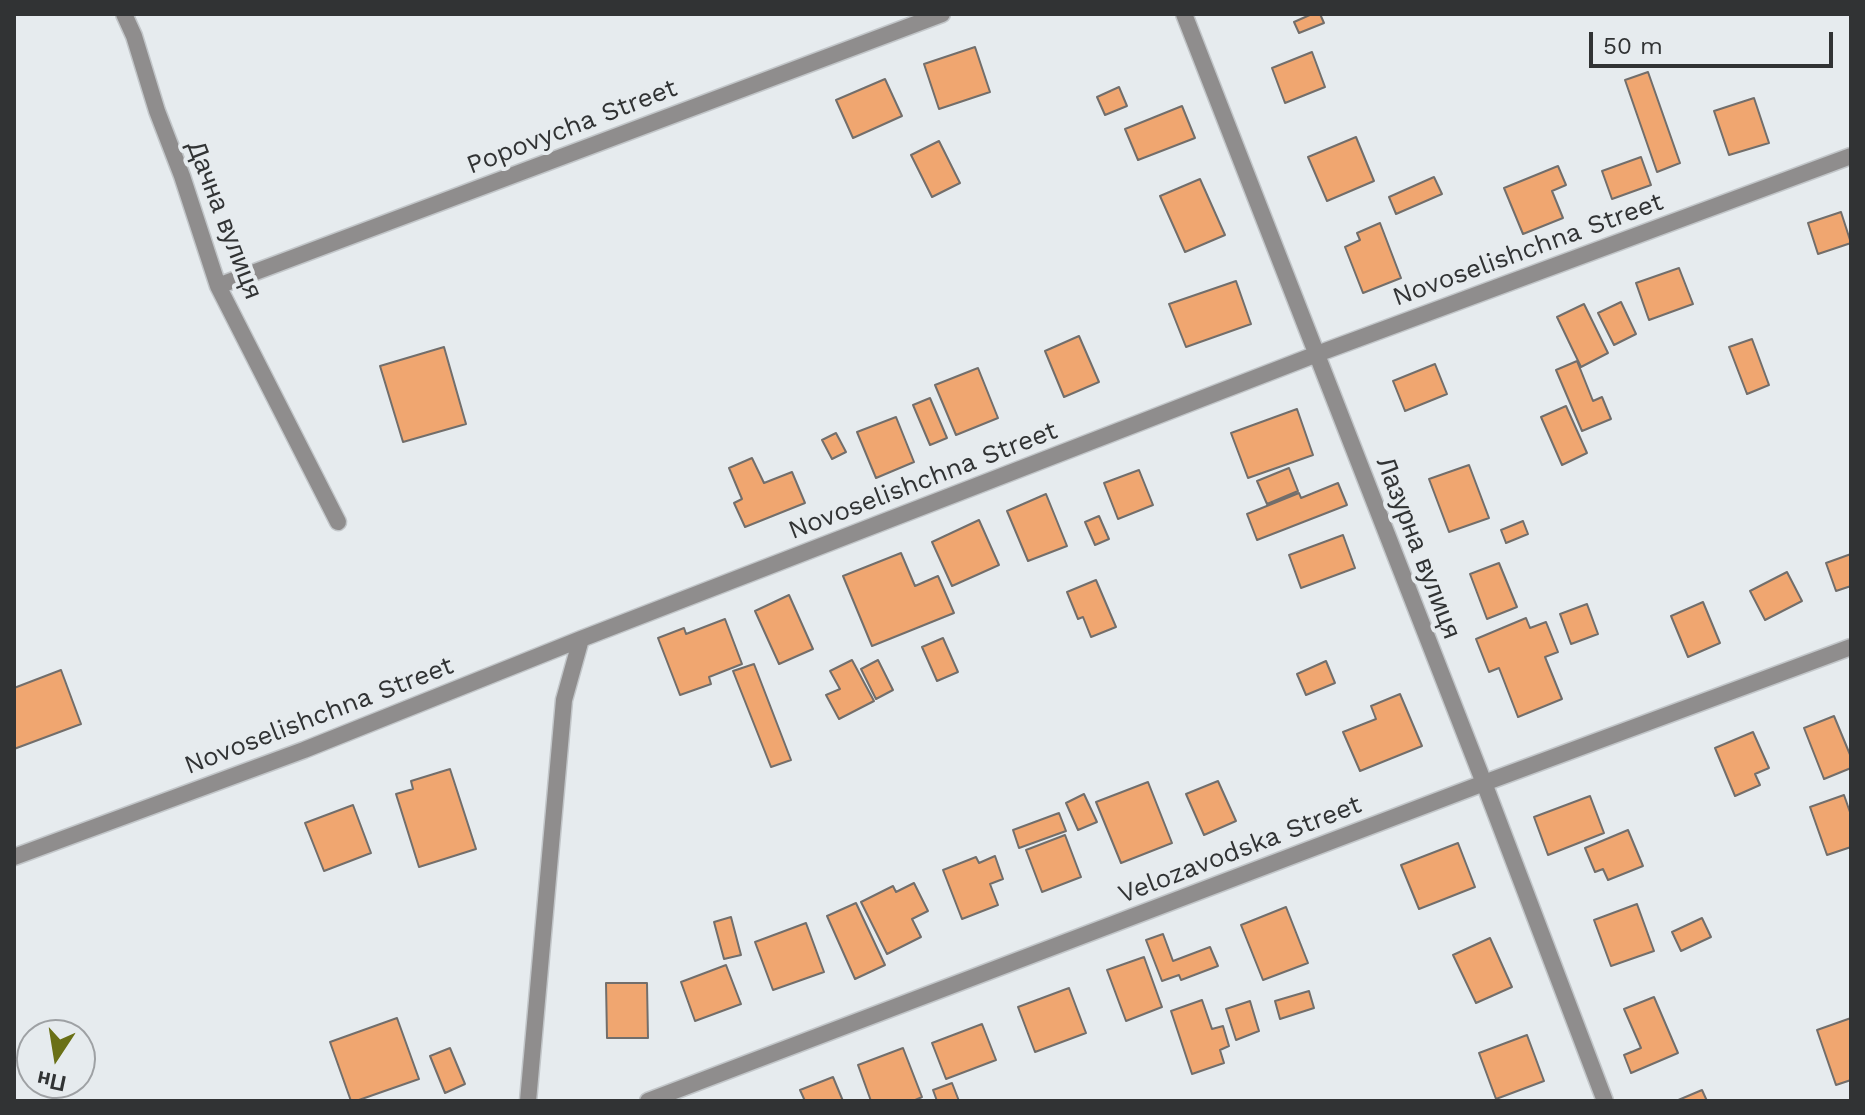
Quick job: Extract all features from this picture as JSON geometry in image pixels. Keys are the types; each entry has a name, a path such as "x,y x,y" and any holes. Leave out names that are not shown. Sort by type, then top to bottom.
{"street":[{"name":"Дачна вулиця","path":"124,14 218,286 338,522"},
{"name":"Popovycha Street","path":"218,286 942,14"},
{"name":"Лазурна вулиця","path":"1184,14 1605,1101"},
{"name":"Novoselishchna Street","path":"14,857 304,750 581,639 1317,354 1851,156"},
{"path":"528,1101 564,700 581,639"},
{"name":"Velozavodska Street","path":"648,1101 1851,647"}],"building":[{"path":"1320,14 1324,23 1299,33 1294,22"},
{"path":"975,47 990,92 939,109 924,64"},
{"path":"1312,52 1325,87 1285,103 1272,68"},
{"path":"1648,72 1680,163 1657,172 1625,80"},
{"path":"885,79 902,116 853,138 836,100"},
{"path":"1119,87 1127,106 1105,115 1097,97"},
{"path":"1754,98 1769,143 1729,155 1714,111"},
{"path":"1182,106 1195,138 1138,160 1125,129"},
{"path":"1356,137 1374,181 1327,201 1308,157"},
{"path":"939,141 960,183 932,197 911,155"},
{"path":"1641,157 1651,185 1612,199 1602,171"},
{"path":"1558,166 1566,185 1552,191 1563,218 1523,234 1504,188"},
{"path":"1434,177 1442,194 1396,214 1389,197"},
{"path":"1200,179 1225,235 1185,252 1160,196"},
{"path":"1841,212 1851,243 1818,254 1808,223"},
{"path":"1380,223 1401,278 1363,293 1345,247 1360,240 1357,233"},
{"path":"1679,268 1693,304 1649,320 1636,283"},
{"path":"1236,281 1251,324 1186,347 1169,304"},
{"path":"1621,302 1636,334 1614,345 1598,313"},
{"path":"1584,304 1608,353 1581,367 1557,317"},
{"path":"1079,336 1099,382 1064,397 1045,351"},
{"path":"1752,339 1769,385 1747,394 1729,347"},
{"path":"444,347 466,424 403,442 380,366"},
{"path":"1577,361 1593,401 1602,397 1611,419 1582,431 1556,370"},
{"path":"1435,364 1447,394 1405,411 1393,381"},
{"path":"978,368 998,418 956,435 935,385"},
{"path":"930,398 947,438 930,445 913,405"},
{"path":"1566,406 1587,453 1562,465 1541,417"},
{"path":"1297,409 1313,455 1248,478 1231,433"},
{"path":"896,417 914,462 876,478 857,432"},
{"path":"836,433 846,452 832,459 822,440"},
{"path":"752,458 764,483 792,472 805,503 745,527 734,503 742,499 729,468"},
{"path":"1469,465 1489,518 1449,532 1429,479"},
{"path":"1289,468 1298,491 1267,504 1257,481"},
{"path":"1139,470 1153,505 1118,519 1104,483"},
{"path":"1338,483 1347,505 1257,540 1247,514 1299,493 1301,498"},
{"path":"1046,494 1067,546 1028,561 1007,511"},
{"path":"1099,516 1109,539 1095,545 1085,522"},
{"path":"979,520 999,565 952,586 932,542"},
{"path":"1523,521 1528,534 1506,543 1501,530"},
{"path":"1343,535 1355,568 1301,588 1289,555"},
{"path":"901,553 915,586 938,576 954,613 872,646 843,576"},
{"path":"1851,554 1851,586 1836,591 1826,563"},
{"path":"1499,563 1517,607 1487,619 1470,574"},
{"path":"1787,572 1802,601 1765,620 1750,591"},
{"path":"1096,580 1116,627 1091,637 1083,617 1078,619 1067,592"},
{"path":"789,595 813,649 779,664 755,611"},
{"path":"1703,602 1720,643 1688,657 1671,616"},
{"path":"1587,604 1598,634 1571,644 1560,614"},
{"path":"1526,618 1530,628 1546,622 1558,652 1545,657 1562,699 1518,717 1499,668 1489,672 1476,639"},
{"path":"725,619 742,664 709,677 711,684 680,695 658,638 684,628 686,634"},
{"path":"943,638 958,672 937,681 922,647"},
{"path":"852,660 874,701 839,719 826,695 840,689 830,671"},
{"path":"878,660 893,690 876,699 861,669"},
{"path":"1326,661 1335,683 1306,695 1297,674"},
{"path":"754,664 791,760 771,767 733,671"},
{"path":"61,670 81,724 14,749 14,688"},
{"path":"1400,694 1422,746 1360,771 1343,732 1376,719 1371,706"},
{"path":"1834,716 1851,757 1851,768 1824,779 1804,728"},
{"path":"1753,732 1769,768 1755,774 1760,785 1735,796 1715,748"},
{"path":"450,769 476,849 419,867 396,794 413,789 411,781"},
{"path":"1218,781 1236,821 1204,835 1186,794"},
{"path":"1148,782 1172,843 1121,863 1096,802"},
{"path":"1084,794 1097,822 1078,830 1066,803"},
{"path":"1844,795 1851,815 1851,847 1827,855 1810,807"},
{"path":"1590,796 1604,833 1548,855 1534,817"},
{"path":"353,805 371,853 324,871 305,823"},
{"path":"1059,813 1066,831 1019,848 1013,830"},
{"path":"1628,830 1643,866 1608,880 1603,869 1595,872 1585,848"},
{"path":"1065,835 1081,877 1042,892 1026,850"},
{"path":"1458,843 1475,887 1419,909 1401,865"},
{"path":"995,856 1003,879 990,884 998,905 962,919 943,870 976,857 979,863"},
{"path":"914,883 928,911 912,919 921,937 887,954 861,902 893,886 896,892"},
{"path":"856,903 885,965 855,979 827,916"},
{"path":"1637,904 1654,951 1611,966 1594,920"},
{"path":"1286,907 1308,963 1263,980 1241,925"},
{"path":"731,917 741,955 724,959 714,922"},
{"path":"1702,918 1711,937 1681,951 1672,932"},
{"path":"806,923 824,972 773,990 755,942"},
{"path":"1163,934 1173,961 1210,947 1218,966 1181,980 1179,975 1162,981 1146,940"},
{"path":"1490,938 1512,987 1476,1003 1453,955"},
{"path":"1144,957 1162,1007 1126,1021 1107,970"},
{"path":"726,965 741,1004 695,1021 681,982"},
{"path":"606,983 647,983 648,1038 607,1038"},
{"path":"1069,988 1086,1033 1035,1052 1018,1007"},
{"path":"1309,991 1314,1008 1280,1019 1275,1001"},
{"path":"1654,997 1678,1053 1631,1073 1624,1055 1641,1048 1624,1009"},
{"path":"1202,1000 1212,1029 1223,1026 1229,1046 1220,1050 1224,1063 1192,1074 1171,1011"},
{"path":"1250,1001 1259,1031 1236,1040 1226,1009"},
{"path":"397,1018 419,1079 351,1101 330,1042"},
{"path":"1851,1018 1851,1080 1836,1085 1817,1030"},
{"path":"982,1024 996,1060 946,1079 932,1043"},
{"path":"1527,1035 1544,1081 1496,1099 1479,1053"},
{"path":"450,1048 465,1084 445,1093 430,1056"},
{"path":"903,1048 922,1097 913,1101 871,1101 858,1065"},
{"path":"833,1077 843,1101 805,1101 800,1090"},
{"path":"952,1083 959,1101 937,1101 933,1090"},
{"path":"1702,1090 1707,1101 1676,1101"}]}
